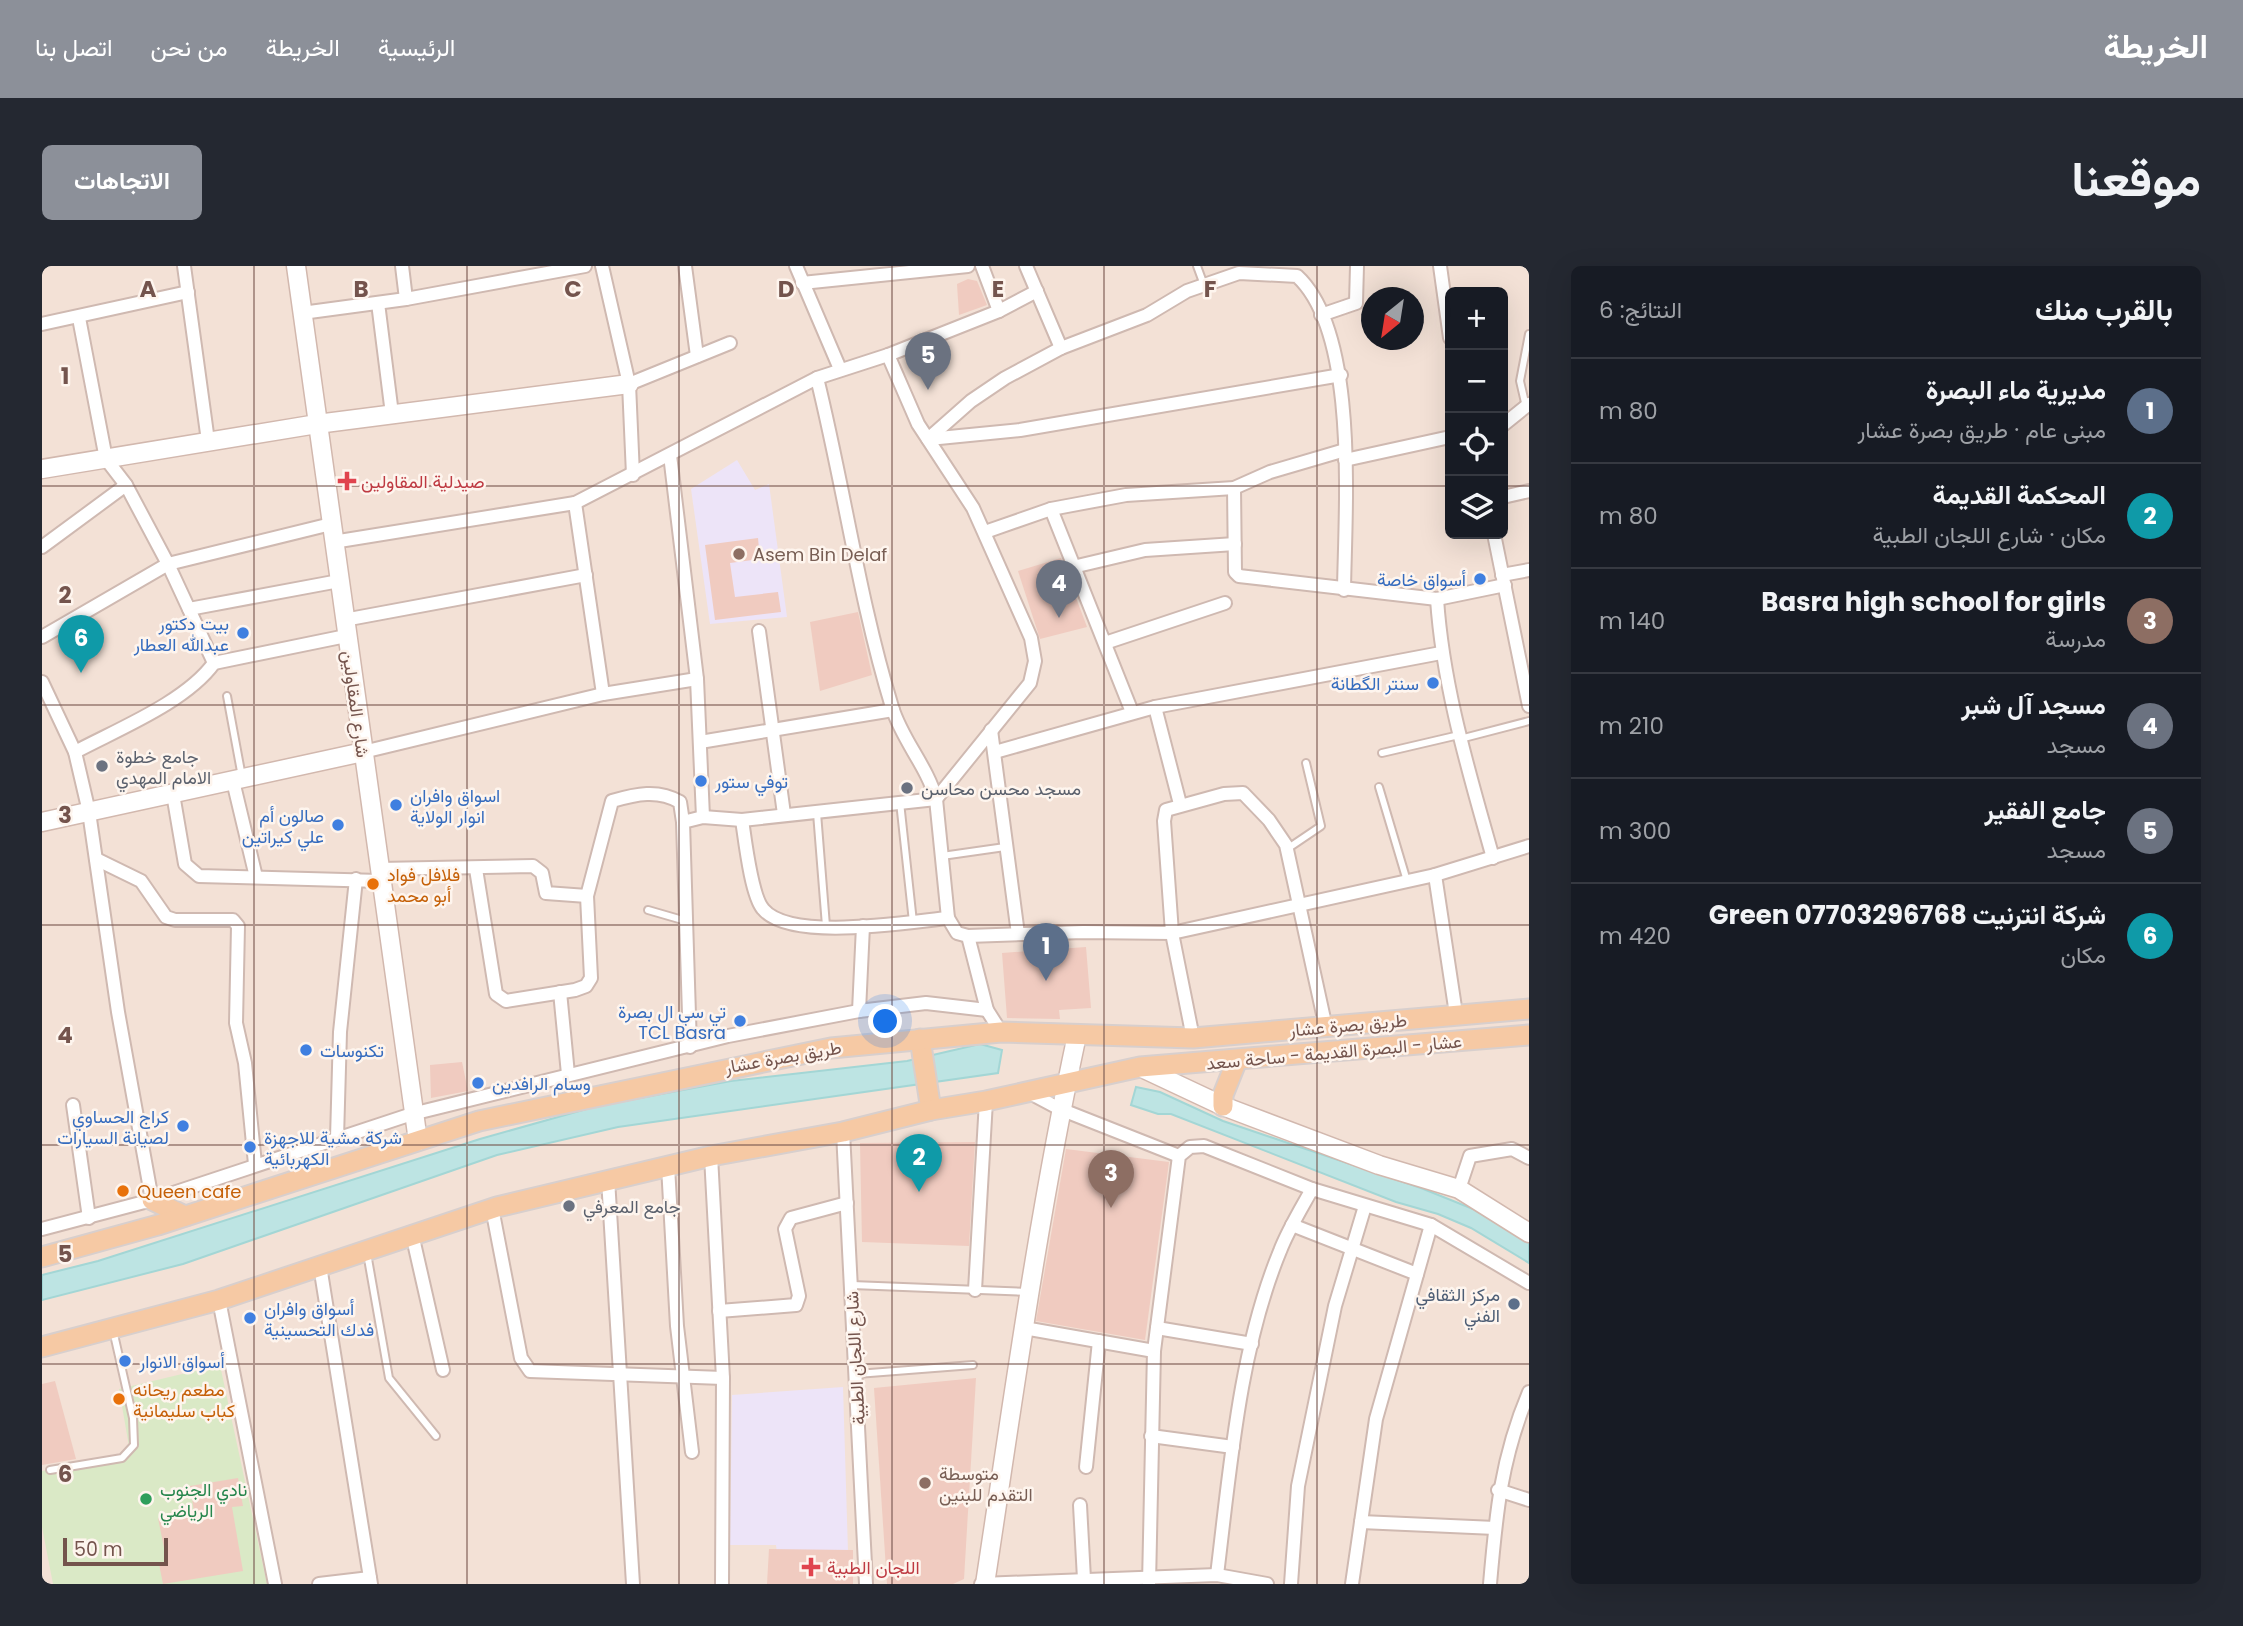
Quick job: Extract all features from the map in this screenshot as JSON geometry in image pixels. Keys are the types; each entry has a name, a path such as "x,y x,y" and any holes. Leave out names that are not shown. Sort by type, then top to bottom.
{"main road":[{"name":"طريق بصرة عشار","path":"42,1257 185,1216 478,1121 690,1075 831,1048 921,1045 1001,1032 1193,1038 1529,1009"},
{"name":"عشار - البصرة القديمة - ساحة سعد","path":"42,1347 219,1300 492,1208 711,1156 843,1132 930,1103 986,1101 1140,1067 1529,1035"},
{"path":"921,1045 930,1103"},
{"path":"1223,1107 1223,1095 1237,1060"},
{"path":"152,1200 185,1216"}],"street":[{"path":"184,266 208,442"},
{"name":"شارع المقاولين","path":"296,266 412,1114 418,1141"},
{"path":"402,266 406,299"},
{"path":"302,313 406,299 585,266"},
{"path":"602,266 629,384 633,475"},
{"path":"685,266 697,356"},
{"path":"796,266 840,369"},
{"path":"802,283 903,270 968,266"},
{"path":"982,266 999,310"},
{"path":"1026,266 1061,348"},
{"path":"1321,315 1356,303 1357,266"},
{"path":"1440,266 1445,302"},
{"path":"929,439 971,401 1004,378 1061,348 1147,315 1238,270 1297,276 1304,283 1321,315 1341,375 1345,455 1344,590"},
{"path":"42,637 168,564 332,533 575,503 817,378 888,355 999,310 1037,291"},
{"path":"42,324 188,292"},
{"path":"378,303 392,414"},
{"path":"79,317 106,459 126,485 168,564 214,663"},
{"path":"43,467 317,424 629,384 730,343"},
{"path":"682,822 703,817 742,820 936,799 1030,683 1035,661 1031,638 985,533 918,424 888,355"},
{"path":"929,439 1020,430 1341,375"},
{"path":"817,378 840,472 851,543 893,710 932,784 936,799 948,919 957,933 968,936 1172,933 1407,881 1529,846"},
{"path":"1508,421 1527,405"},
{"path":"985,533 1051,509 1126,495 1234,488 1270,472 1345,455 1445,438"},
{"path":"670,455 697,679 703,817"},
{"path":"42,547 126,485"},
{"path":"1234,488 1235,572 1239,576 1437,599 1529,570"},
{"path":"1508,496 1529,491"},
{"path":"575,503 603,694"},
{"path":"1051,509 1132,712"},
{"path":"1495,539 1525,673 1529,706"},
{"path":"1073,567 1145,551 1235,544"},
{"path":"75,752 182,692 205,675 214,663 345,628 586,575"},
{"path":"189,609 339,582"},
{"path":"1437,599 1441,653 1459,737 1493,858"},
{"path":"1105,643 1225,603"},
{"path":"760,631 784,814"},
{"path":"995,752 1132,712 1441,653"},
{"path":"42,822 363,752 603,694 697,679"},
{"path":"42,682 75,752 89,812 118,1012 152,1200"},
{"path":"1155,707 1180,804"},
{"path":"700,742 893,710"},
{"path":"990,730 1018,934"},
{"path":"238,780 256,877"},
{"path":"1193,1038 1172,933 1164,821 1166,810 1224,794 1243,793 1269,820 1287,849 1326,1028"},
{"path":"173,794 185,864 191,872 199,876 356,879 379,875 533,866 542,873 546,893 587,896"},
{"path":"476,869 496,994 506,1002 586,986 591,978 587,896 612,800 639,794 667,794 680,802 690,1047"},
{"path":"742,820 749,866 761,908 777,919 797,925 826,926 863,926 948,919"},
{"path":"96,859 141,881 166,917 175,920 233,920 238,926 236,1023 245,1063 255,1164"},
{"path":"1434,874 1456,1014"},
{"path":"337,1139 340,1032 356,879"},
{"path":"859,1011 863,926"},
{"path":"968,936 987,1010 1001,1032"},
{"path":"560,992 568,1074"},
{"path":"42,1229 152,1200 412,1114 568,1074 859,1011 926,1003 987,1010"},
{"path":"1077,1035 1060,1109 984,1583 1084,1579 1149,1580 1217,1575 1259,1583"},
{"path":"1140,1067 1223,1107 1379,1164 1459,1189 1529,1233"},
{"path":"1027,1091 1060,1109 1179,1156"},
{"path":"975,1290 986,1101"},
{"path":"73,1105 89,1218"},
{"name":"شارع اللجان الطبية","path":"843,1132 866,1584"},
{"path":"1149,1580 1154,1351 1179,1156 1190,1147 1204,1146 1311,1189 1432,1226 1529,1283"},
{"path":"1459,1189 1470,1156 1512,1149 1529,1158"},
{"path":"711,1156 723,1378 722,1584"},
{"path":"668,1166 675,1305 692,1452"},
{"path":"608,1180 632,1584"},
{"path":"1217,1575 1233,1447 1252,1344 1279,1251 1311,1189"},
{"path":"719,1311 796,1305 799,1296 785,1229 791,1218 847,1203"},
{"path":"1290,1584 1298,1486 1335,1306 1365,1206"},
{"path":"492,1208 521,1358 530,1371 544,1374 621,1373 723,1378"},
{"path":"1292,1225 1418,1274"},
{"path":"1352,1584 1376,1419 1432,1226"},
{"path":"412,1234 443,1370"},
{"path":"319,1584 370,1581 320,1266"},
{"path":"219,1300 275,1584"},
{"path":"1024,1328 1154,1351"},
{"path":"1157,1328 1252,1344"},
{"path":"1086,1467 1100,1341"},
{"path":"1490,1584 1498,1490 1516,1422 1529,1392"},
{"path":"1151,1436 1233,1447"},
{"path":"1498,1490 1529,1500"},
{"path":"1080,1505 1084,1579"},
{"path":"1361,1522 1495,1528"}],"lane":[{"path":"1197,266 1204,285"},
{"path":"1527,405 1520,381 1529,334"},
{"path":"227,696 238,780"},
{"path":"1382,753 1529,721"},
{"path":"1287,849 1321,826 1306,763"},
{"path":"1379,787 1407,881"},
{"path":"901,802 913,922"},
{"path":"816,811 826,926"},
{"path":"942,856 1005,848"},
{"path":"648,910 686,920"},
{"path":"366,1251 389,1378 436,1436"},
{"path":"852,1285 1029,1292"},
{"path":"50,1471 122,1458 134,1445 134,1427 112,1328"},
{"path":"857,1374 973,1365"}],"shaded area":[{"path":"42,266 1529,266 1529,1584 42,1584"},
{"name":"Asem Bin Delaf","path":"737,460 755,490 769,484 787,617 710,624 691,489"},
{"path":"843,1387 848,1552 777,1553 776,1545 730,1545 732,1395"}],"green space":[{"name":"نادي الجنوب الرياضي","path":"220,1365 267,1584 53,1584 42,1527 42,1471 130,1452 119,1389"}],"water":[{"path":"980,1044 1002,1050 998,1073 618,1127 497,1155 183,1264 42,1300 42,1275 98,1261 480,1139 597,1106 731,1081 907,1061"},
{"path":"1136,1087 1160,1092 1223,1121 1421,1188 1473,1209 1529,1243 1529,1263 1471,1228 1438,1214 1396,1202 1171,1114 1158,1114 1131,1105"}],"building":[{"path":"968,279 977,281 987,305 959,315 957,284"},
{"path":"758,538 760,559 730,563 735,597 778,592 781,612 715,620 705,545"},
{"path":"1061,558 1087,627 1040,639 1018,571"},
{"path":"858,612 872,675 820,691 810,622"},
{"path":"1086,947 1091,1008 1059,1010 1060,1019 1007,1018 1002,953"},
{"path":"462,1062 468,1091 431,1098 430,1065"},
{"path":"975,1142 969,1246 862,1242 860,1143"},
{"path":"1066,1149 1169,1162 1145,1340 1036,1321"},
{"name":"متوسطة التقدم للبنين","path":"976,1378 964,1579 953,1584 887,1584 874,1388"},
{"path":"55,1381 76,1459 42,1465 42,1384"},
{"path":"238,1478 243,1506 232,1507 243,1571 163,1584 159,1564 167,1563 158,1518 194,1512 190,1486"},
{"name":"اللجان الطبية","path":"769,1549 853,1550 853,1584 767,1584"}],"place":[{"name":"جامع الفقير","path":"928,390"},
{"name":"صيدلية المقاولين","path":"347,481"},
{"name":"Asem Bin Delaf","path":"739,554"},
{"name":"أسواق خاصة","path":"1480,579"},
{"name":"مسجد آل شبر","path":"1059,618"},
{"name":"بيت دكتور عبدالله العطار","path":"243,633"},
{"name":"شركة انترنيت Green 07703296768","path":"81,673"},
{"name":"سنتر الگطانة","path":"1433,683"},
{"name":"جامع خطوة الامام المهدي","path":"102,766"},
{"name":"توفي ستور","path":"701,781"},
{"name":"مسجد محسن محاسن","path":"907,788"},
{"name":"اسواق وافران انوار الولاية","path":"396,805"},
{"name":"صالون أم علي كيراتين","path":"338,825"},
{"name":"فلافل فواد أبو محمد","path":"373,884"},
{"name":"مديرية ماء البصرة","path":"1046,981"},
{"name":"تي سي ال بصرة TCL Basra","path":"740,1021"},
{"name":"تكنوسات","path":"306,1050"},
{"name":"وسام الرافدين","path":"478,1083"},
{"name":"كراج الحساوي لصيانة السيارات","path":"183,1126"},
{"name":"شركة مشية للاجهزة الكهربائية","path":"250,1147"},
{"name":"Queen cafe","path":"123,1191"},
{"name":"المحكمة القديمة","path":"919,1192"},
{"name":"جامع المعرفي","path":"569,1206"},
{"name":"Basra high school for girls","path":"1111,1208"},
{"name":"مركز الثقافي الفني","path":"1514,1304"},
{"name":"أسواق وافران فدك التحسينية","path":"250,1318"},
{"name":"أسواق الانوار","path":"125,1361"},
{"name":"مطعم ريحانه كباب سليمانية","path":"119,1399"},
{"name":"متوسطة التقدم للبنين","path":"925,1483"},
{"name":"نادي الجنوب الرياضي","path":"146,1499"},
{"name":"اللجان الطبية","path":"811,1567"}]}
